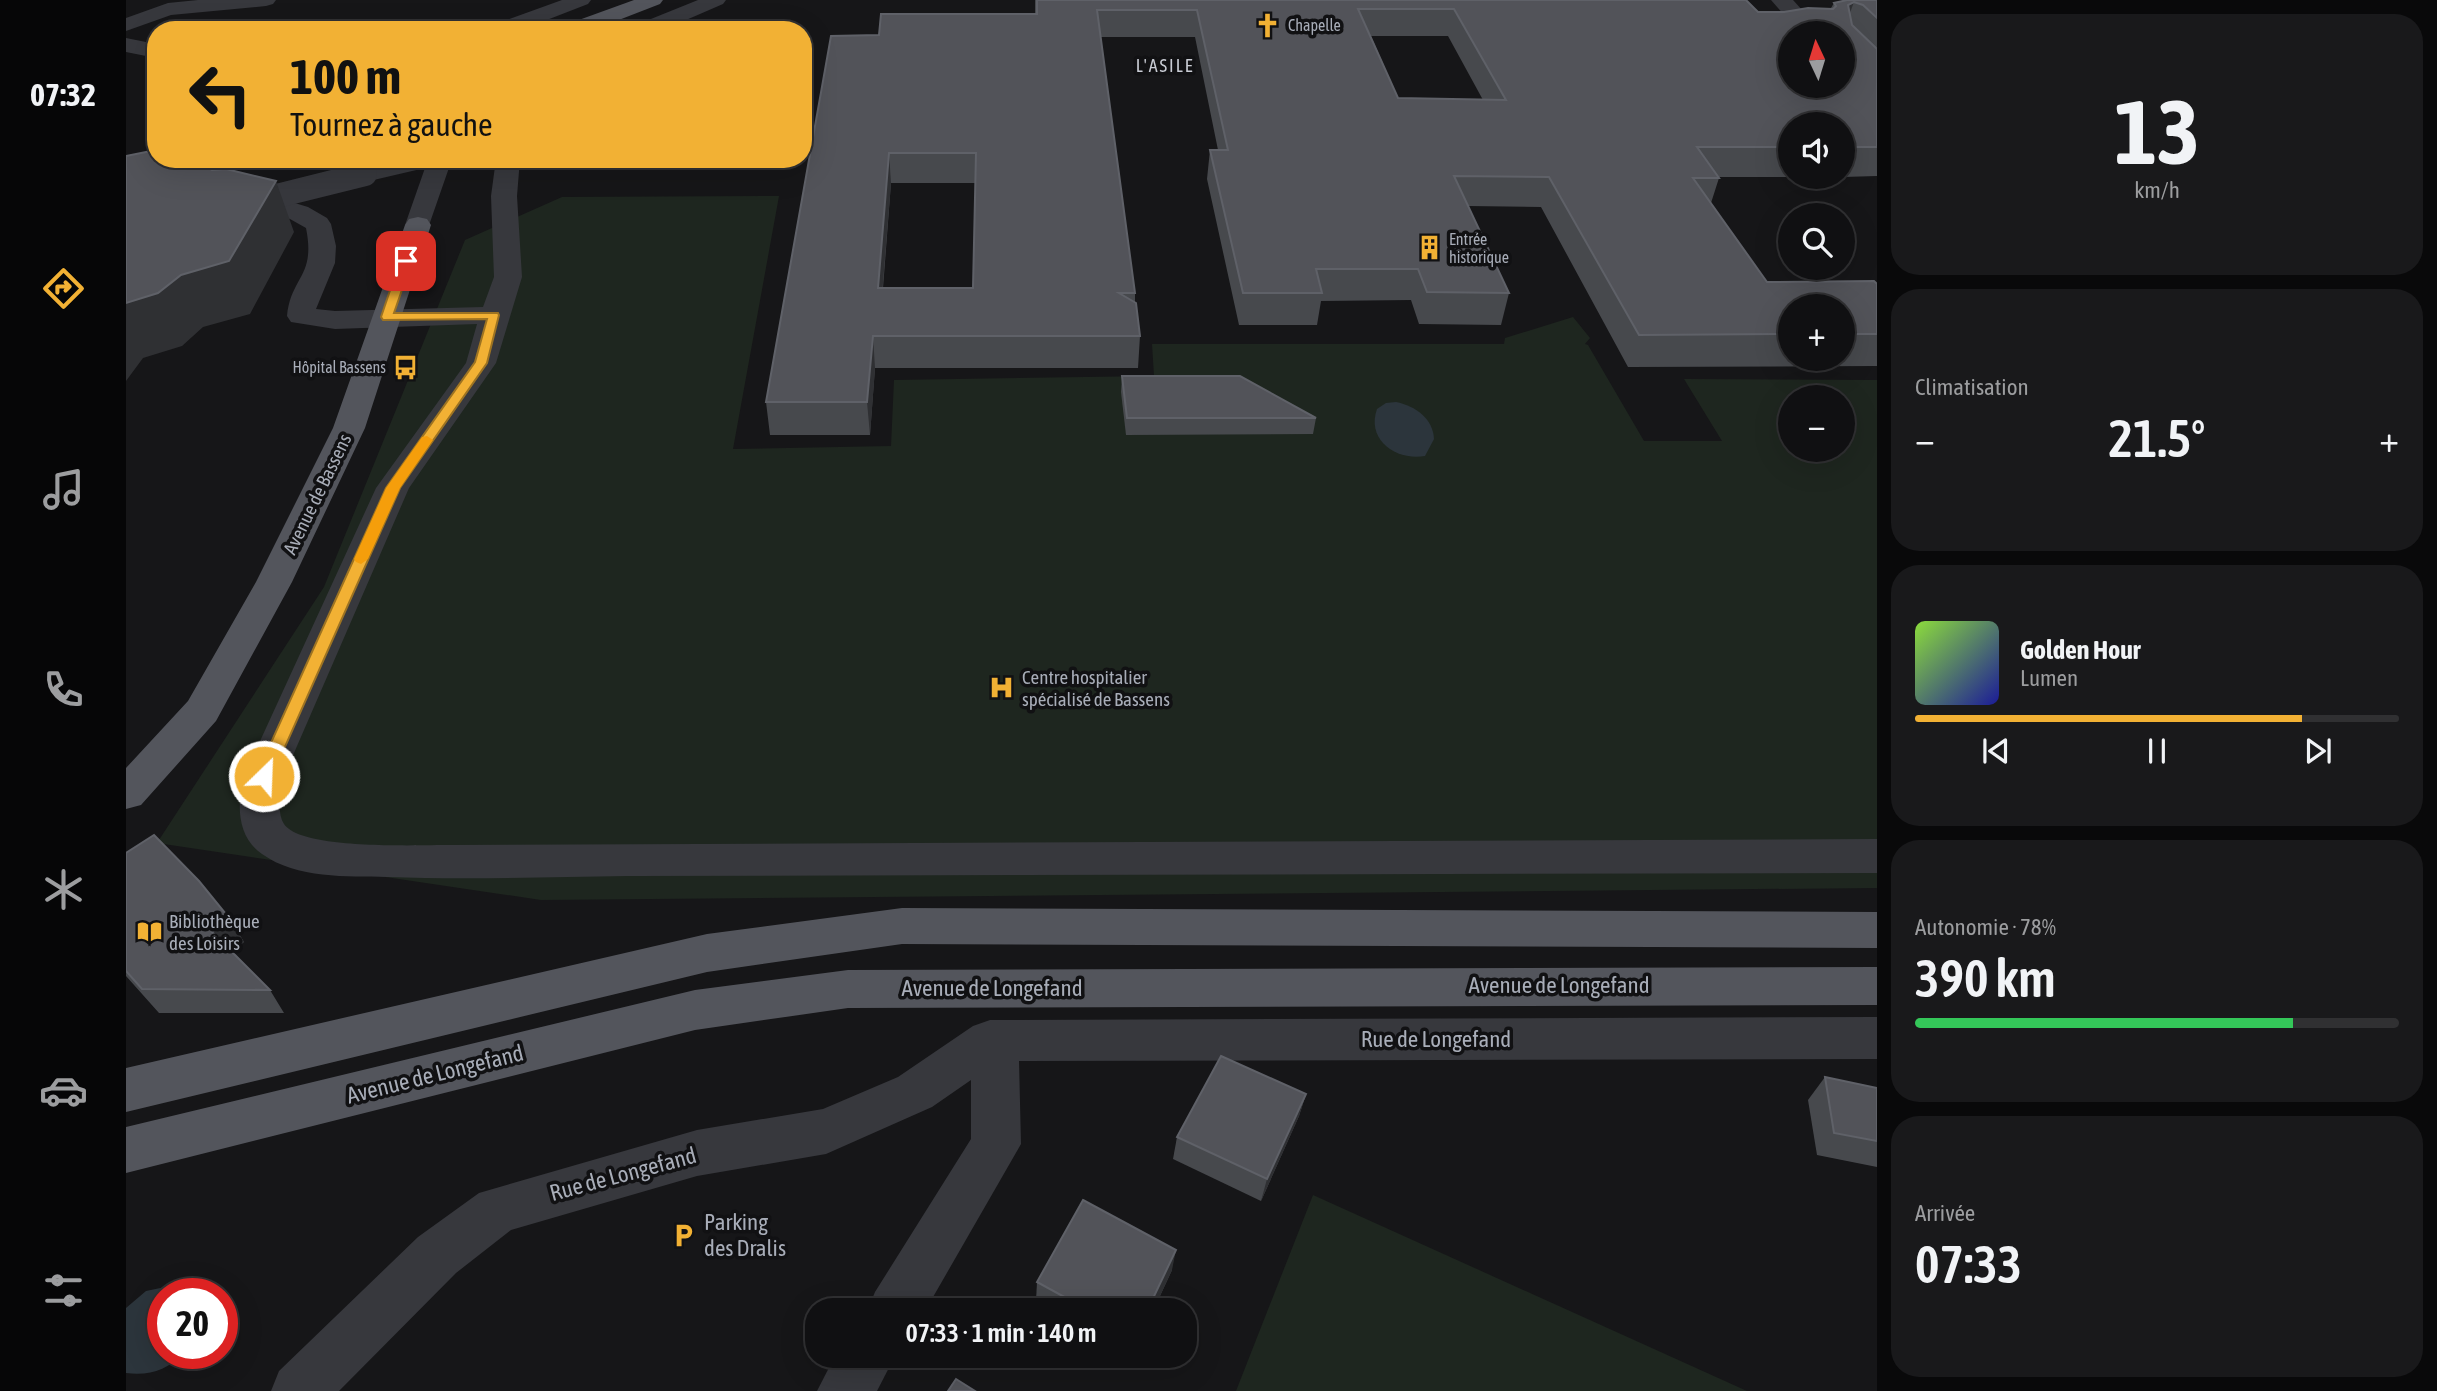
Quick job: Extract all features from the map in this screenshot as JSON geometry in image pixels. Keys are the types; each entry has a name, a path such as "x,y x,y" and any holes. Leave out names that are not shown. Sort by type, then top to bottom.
{"main road":[{"path":"597,21 653,0"},
{"name":"Avenue de Bassens","path":"126,794 202,711 274,582 349,428 418,225"},
{"path":"126,1090 707,953 902,926 1877,930"},
{"name":"Avenue de Longefand","path":"126,1150 695,1010 848,989 1877,986"}],"street":[{"path":"126,26 168,9 266,0"},
{"path":"525,21 581,0"},
{"path":"666,21 716,0"},
{"path":"1781,0 1810,21"},
{"path":"1808,0 1817,21"},
{"path":"126,45 147,49"},
{"path":"236,206 395,168"},
{"name":"Avenue de Bassens","path":"418,225 434,168"},
{"path":"507,168 504,195 508,277 481,363 393,488 264,776 259,795 259,814 265,833 284,848 324,858 438,863 656,859 1877,856"},
{"path":"205,188 229,191 299,213 318,224 324,249 320,269 302,300 301,316 335,320 494,315"},
{"name":"Rue de Longefand","path":"299,1391 437,1255 497,1210 697,1153 827,1131 915,1092 990,1041 1877,1038"},
{"path":"902,1298 996,1144 995,1042"},
{"path":"845,1391 859,1368"}],"shaded area":[{"path":"779,196 733,449 891,446 894,380 1154,376 1152,344 1504,344 1505,338 1573,317 1590,338 1585,344 1644,441 1722,441 1684,379 1877,380 1877,888 541,900 157,843 324,587 465,240 562,197"},
{"path":"1396,402 1417,410 1430,425 1434,439 1425,456 1414,457 1394,452 1380,439 1375,420 1377,409 1386,403"},
{"path":"1313,1195 1747,1391 1236,1391"},
{"path":"146,1291 147,1369 160,1369 143,1374 126,1373 126,1308"}],"building":[{"path":"1037,0 1746,0 1758,12 1784,12 1808,8 1833,9 1836,6 1834,3 1847,0 1877,0 1877,18 1863,5 1854,2 1848,5 1851,21 1778,21 1778,98 1855,98 1855,28 1877,49 1877,147 1855,147 1855,112 1778,112 1778,147 1697,147 1719,178 1693,178 1767,282 1874,281 1877,284 1877,334 1855,334 1855,294 1778,294 1778,334 1639,335 1549,177 1454,176 1509,293 1427,292 1418,269 1316,269 1322,293 1243,293 1210,150 1228,150 1197,10 1097,10 1135,293 1119,293 1136,303 1140,336 873,336 867,402 766,402 808,168 812,168 812,143 831,36 879,35 881,14 1037,14","holes":["1358,9 1454,9 1506,100 1398,98","889,153 976,153 973,288 878,288"]},
{"path":"147,152 147,168 226,169 276,181 229,261 181,275 158,293 126,303 126,156"},
{"path":"1122,376 1240,376 1316,418 1127,418"},
{"name":"Bibliothèque des Loisirs","path":"154,835 199,881 230,919 212,932 270,990 142,989 126,971 126,853"},
{"path":"1221,1056 1306,1094 1267,1179 1177,1137"},
{"path":"1825,1077 1877,1088 1877,1141 1834,1133"},
{"path":"1083,1200 1176,1250 1153,1298 1066,1298 1037,1282"},
{"path":"956,1379 975,1391 948,1391"}],"slow traffic":[{"path":"361,559 393,488 427,440"}],"place":[{"name":"Chapelle","path":"1268,25"},
{"name":"Entrée historique","path":"1429,248"},
{"name":"Hôpital Bassens","path":"406,367"},
{"name":"Centre hospitalier spécialisé de Bassens","path":"1002,688"},
{"name":"Bibliothèque des Loisirs","path":"149,932"},
{"name":"Parking des Dralis","path":"684,1235"}],"district":[{"name":"L'ASILE","path":"1165,66"}],"route":[{"path":"264,776 393,488 481,363 494,315 387,317 406,261"}]}
